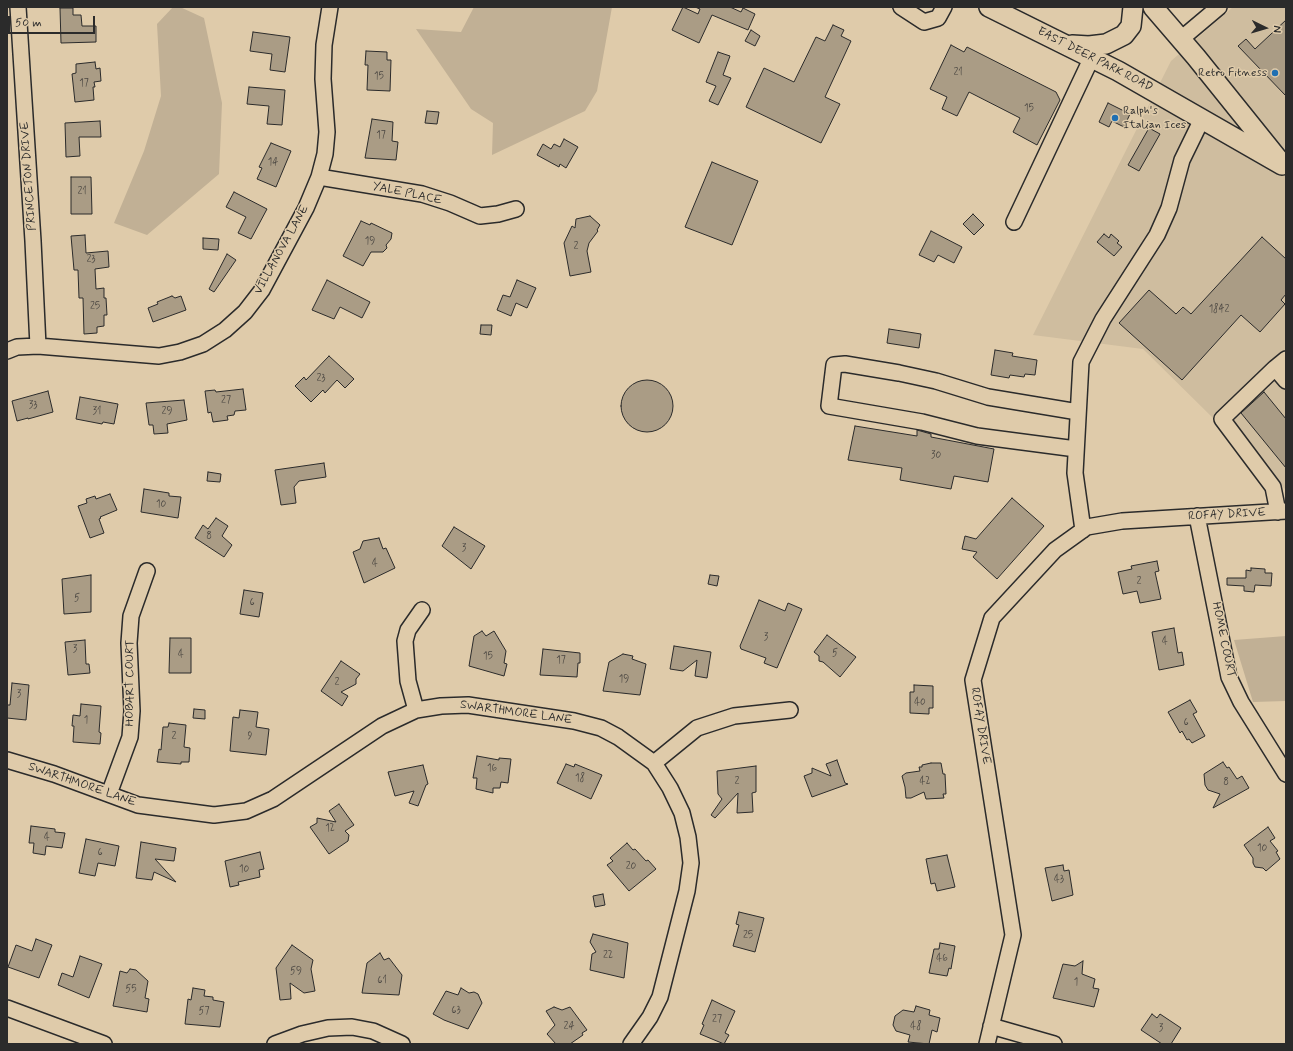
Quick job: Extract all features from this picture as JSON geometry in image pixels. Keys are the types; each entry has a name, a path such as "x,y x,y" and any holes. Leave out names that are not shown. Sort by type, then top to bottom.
{"main road":[{"name":"EAST DEER PARK ROAD","path":"989,7 1092,57 1284,166"},
{"path":"1067,44 1089,46 1115,41 1124,35 1131,26 1133,7"},
{"path":"1153,7 1181,39 1284,166"}],"street":[{"name":"PRINCETON DRIVE","path":"18,7 38,346"},
{"name":"VILLANOVA LANE","path":"7,351 17,347 38,346 159,356 180,352 203,344 225,330 245,312 262,290 306,208 319,177 325,154 327,132 323,79 324,45 330,7"},
{"path":"901,7 924,22 938,18 944,7"},
{"path":"1181,39 1219,7"},
{"path":"1014,222 1092,57"},
{"path":"1084,530 1075,473 1081,362 1103,319 1157,235 1169,208 1182,160 1202,119"},
{"name":"YALE PLACE","path":"319,177 422,194 450,203 480,216 498,214 516,209"},
{"path":"1282,511 1274,487 1222,419 1281,363 1286,381"},
{"path":"1076,449 977,436 922,422 829,406 834,365 845,364 936,381 988,397 1078,412"},
{"name":"ROFAY DRIVE","path":"987,1044 1013,935 973,680 992,618 1055,550 1087,527 1122,521 1282,511"},
{"name":"HOME COURT","path":"1197,516 1229,677 1240,702 1286,774"},
{"name":"HOBART COURT","path":"109,794 130,737 132,711 128,643 131,616 147,571"},
{"path":"416,710 408,681 405,641 408,630 422,610"},
{"name":"SWARTHMORE LANE","path":"7,760 54,774 138,805 214,815 246,811 273,798 382,726 416,710 468,704 574,721 601,728 618,737 654,763 670,788 682,813 688,837 691,863 687,890 660,997 650,1017 631,1044"},
{"path":"654,763 697,728 734,716 790,710"},
{"path":"7,1008 104,1044"},
{"path":"991,1026 1054,1044"},
{"path":"275,1044 302,1034 328,1028 352,1027 373,1031 402,1044"}],"shaded area":[{"path":"173,7 180,7 204,18 222,103 219,174 147,235 114,223 144,151 161,96 157,24"},
{"path":"474,7 612,7 597,91 585,111 492,155 493,123 471,109 416,29 461,32"},
{"path":"1233,7 1286,7 1286,490 1143,349 1033,335 1171,61"},
{"path":"1286,636 1286,701 1253,702 1234,640"}],"building":[{"path":"683,7 698,14 700,9 695,7 730,7 741,12 743,8 755,14 748,30 712,15 699,43 672,30"},
{"path":"60,8 73,8 73,15 81,15 82,26 96,26 96,42 61,43"},
{"name":"Retro Fitness","path":"1286,20 1286,96 1238,46 1246,39 1255,49"},
{"path":"833,25 844,30 841,36 851,41 825,97 840,104 821,143 746,107 764,68 794,82 816,37 825,41"},
{"path":"751,30 760,36 755,46 745,41"},
{"path":"253,32 290,37 285,72 270,70 272,54 250,51"},
{"path":"951,45 964,52 967,47 1056,92 1060,100 1037,145 1013,132 1020,118 969,92 957,116 942,109 947,97 930,89"},
{"path":"366,51 387,52 387,60 391,60 390,91 367,90 368,65 365,65"},
{"path":"718,52 730,56 723,75 731,78 718,105 709,101 716,86 706,82"},
{"path":"95,62 96,69 100,68 101,81 94,82 94,100 75,102 72,74 76,73 76,64"},
{"path":"249,87 285,90 282,125 267,124 269,106 247,104"},
{"name":"Ralph's Italian Ices","path":"1108,103 1130,114 1124,127 1112,121 1109,127 1099,122"},
{"path":"427,111 439,112 437,124 425,123"},
{"path":"372,119 393,122 392,141 398,142 396,160 365,158"},
{"path":"100,121 101,137 79,137 80,156 66,157 65,123"},
{"path":"1149,128 1160,134 1139,171 1128,165"},
{"path":"564,139 578,147 566,168 560,164 559,167 537,155 543,144 551,149 554,144 560,147"},
{"path":"271,143 291,151 276,187 257,179 262,168 259,167"},
{"path":"712,162 758,181 732,245 685,227"},
{"path":"71,177 91,177 92,214 71,214"},
{"path":"234,192 267,209 251,239 238,233 246,217 226,207"},
{"path":"973,214 984,225 974,235 963,224"},
{"path":"590,216 600,225 597,230 598,231 589,243 587,251 591,272 570,276 564,243 572,226 575,228 576,219"},
{"path":"361,221 370,225 371,223 392,233 391,239 386,245 387,248 383,252 371,252 363,266 343,256"},
{"path":"931,231 962,247 954,263 938,255 934,262 919,255"},
{"path":"1104,234 1109,238 1111,234 1119,241 1117,243 1122,247 1114,256 1097,242"},
{"path":"85,235 86,253 108,251 109,267 95,269 96,289 104,288 104,298 106,298 107,315 104,315 104,326 97,327 97,333 84,334 83,298 79,298 78,270 74,270 71,236"},
{"path":"1262,237 1286,259 1286,294 1281,300 1285,304 1260,332 1241,315 1182,380 1119,323 1149,290 1176,314 1183,307 1191,314"},
{"path":"203,238 219,239 218,250 203,249"},
{"path":"227,254 236,260 214,292 209,289"},
{"path":"327,280 370,302 362,318 340,307 334,319 312,310"},
{"path":"517,280 536,288 527,308 516,303 511,316 497,310 503,295 510,297"},
{"path":"172,296 175,298 181,296 186,310 153,322 148,308 158,304 157,302"},
{"path":"481,325 492,325 491,335 480,334"},
{"path":"889,329 921,334 919,348 887,343"},
{"path":"995,350 1013,353 1012,356 1037,360 1035,375 1025,374 1024,377 1010,375 1009,378 991,375"},
{"path":"329,356 354,379 345,388 337,380 325,393 323,390 311,402 295,386 304,377 306,380"},
{"path":"647,380 657,382 665,388 671,396 673,406 671,416 665,424 657,430 647,432 637,430 629,424 623,416 621,406 623,396 629,388 637,382"},
{"path":"243,389 246,410 235,411 234,415 227,416 228,420 213,422 211,412 208,413 205,391 215,390 216,392"},
{"path":"48,391 53,412 17,421 12,401"},
{"path":"1264,392 1286,419 1286,468 1241,413"},
{"path":"80,397 118,404 114,424 103,422 102,424 76,419"},
{"path":"184,400 187,420 167,424 168,433 154,434 153,425 149,425 146,403"},
{"path":"855,426 917,436 917,430 931,434 931,437 994,449 988,482 954,476 951,489 900,480 902,468 848,460"},
{"path":"324,463 326,477 299,481 294,487 296,503 281,505 275,470"},
{"path":"208,472 221,474 220,482 207,481"},
{"path":"144,489 169,493 169,496 181,497 178,518 141,512"},
{"path":"110,494 117,510 100,517 101,518 99,519 104,533 90,538 78,506 87,503 86,499 95,496 96,499"},
{"path":"1012,498 1044,526 997,579 973,557 977,552 962,549 965,536 976,539"},
{"path":"216,518 228,526 222,536 232,545 224,557 195,538 203,525 208,529"},
{"path":"454,527 485,546 471,569 442,546"},
{"path":"379,538 383,549 386,548 395,568 364,583 353,552 360,549 363,541"},
{"path":"1157,561 1159,571 1155,572 1161,599 1140,603 1137,591 1123,594 1118,572 1132,569 1131,566"},
{"path":"1251,568 1265,569 1265,573 1272,573 1271,586 1255,585 1254,592 1244,591 1244,586 1227,585 1227,578 1246,578 1246,570 1251,571"},
{"path":"91,575 91,612 64,614 62,579"},
{"path":"710,575 719,576 717,586 708,584"},
{"path":"244,590 263,593 259,617 240,614"},
{"path":"759,600 785,611 788,603 802,609 777,668 764,663 766,658 741,649 740,646"},
{"path":"1174,628 1178,653 1182,652 1184,665 1159,670 1152,632"},
{"path":"482,631 486,636 494,631 506,651 504,663 507,664 504,676 469,666 474,636"},
{"path":"827,635 856,657 840,677 823,662 819,661 819,656 814,652"},
{"path":"170,638 191,638 191,673 169,673"},
{"path":"85,640 86,664 89,664 90,673 68,675 65,642"},
{"path":"674,646 711,652 707,678 695,676 697,660 683,671 670,669"},
{"path":"543,649 580,653 580,663 578,663 577,677 540,675"},
{"path":"623,654 633,656 632,659 646,664 640,695 603,691 609,662"},
{"path":"341,661 360,674 356,679 356,684 341,692 348,696 342,706 321,691"},
{"path":"12,683 29,685 26,720 7,718 7,705 10,705"},
{"path":"914,685 933,686 933,708 929,708 929,714 910,713 910,692 914,692"},
{"path":"1190,700 1197,712 1193,714 1205,736 1192,743 1189,739 1187,740 1182,731 1180,733 1168,712"},
{"path":"81,704 101,706 99,732 101,733 100,744 73,742 73,715 80,716"},
{"path":"194,709 205,710 205,719 193,718"},
{"path":"240,710 258,712 256,727 269,729 266,755 230,751 233,717 239,718"},
{"path":"169,723 186,725 184,747 190,748 189,762 181,762 181,764 157,762 159,749 161,750 163,727 168,727"},
{"path":"477,756 499,760 499,758 511,759 508,783 501,782 500,788 493,788 493,793 476,789 477,778 473,778"},
{"path":"837,760 845,783 848,784 812,797 804,776 812,773 812,768 831,776 826,764"},
{"path":"1223,762 1227,768 1229,767 1237,779 1242,776 1249,788 1213,808 1220,794 1208,790 1205,785 1204,774"},
{"path":"931,763 941,763 943,774 945,774 946,794 943,794 944,798 926,799 924,792 911,798 906,798 902,776 906,773 920,771 919,767"},
{"path":"566,764 574,767 575,764 602,775 591,799 557,783"},
{"path":"423,765 428,784 426,785 418,806 409,803 414,791 395,796 388,772"},
{"path":"756,766 756,792 752,793 753,812 737,813 738,793 715,818 711,815 722,799 718,794 717,771"},
{"path":"339,804 354,825 345,831 349,835 348,841 329,854 310,827 317,823 317,818 336,822 329,811"},
{"path":"31,826 55,829 55,832 65,833 62,848 46,846 45,855 33,853 34,843 29,843"},
{"path":"1268,827 1275,838 1270,841 1278,851 1276,852 1280,859 1266,871 1263,868 1255,867 1253,858 1244,845"},
{"path":"86,839 119,846 115,866 98,863 95,876 79,873"},
{"path":"141,842 176,848 174,861 155,859 176,882 154,872 152,880 136,878"},
{"path":"627,843 646,861 648,860 656,869 629,891 607,865 613,861 610,858"},
{"path":"260,852 264,869 259,870 260,877 238,882 239,885 230,887 225,861"},
{"path":"947,855 955,887 937,891 935,883 931,884 926,859"},
{"path":"1063,865 1064,871 1069,870 1073,895 1052,901 1045,868"},
{"path":"603,894 605,905 595,907 593,896"},
{"path":"739,912 764,918 755,952 733,946 739,925 736,924"},
{"path":"593,934 628,943 624,978 590,970 592,954 596,952 590,942"},
{"path":"36,939 52,945 39,978 8,967 16,945 32,951"},
{"path":"940,943 955,946 951,969 949,968 947,976 929,973 934,949 939,949"},
{"path":"292,945 313,960 311,969 315,991 304,993 290,983 291,999 280,1000 276,968"},
{"path":"380,953 384,960 389,958 402,975 399,995 362,993 367,963"},
{"path":"80,956 102,964 89,998 58,985 62,973 73,977"},
{"path":"1083,961 1082,974 1095,979 1093,988 1099,989 1094,1007 1053,998 1063,964 1075,966"},
{"path":"130,969 136,970 148,981 145,998 149,999 147,1012 113,1006 120,971 127,973"},
{"path":"193,988 205,990 204,996 213,997 213,1000 224,1002 220,1027 185,1024 188,999 191,1000"},
{"path":"461,988 469,993 474,992 478,994 482,1003 468,1029 433,1014 446,991 458,995"},
{"path":"712,1000 735,1011 725,1033 729,1035 724,1044 700,1034 704,1025 702,1024"},
{"path":"916,1006 930,1010 929,1015 940,1018 937,1032 932,1030 929,1044 908,1042 910,1035 896,1031 893,1025 895,1016 903,1010 914,1012"},
{"path":"554,1007 562,1010 570,1007 587,1030 582,1033 583,1035 570,1044 556,1044 547,1034 555,1025 546,1011"},
{"path":"1152,1014 1157,1018 1160,1014 1181,1028 1171,1044 1162,1044 1141,1030"}],"place":[{"name":"Retro Fitness","path":"1275,73"},
{"name":"Ralph's Italian Ices","path":"1115,118"}]}
